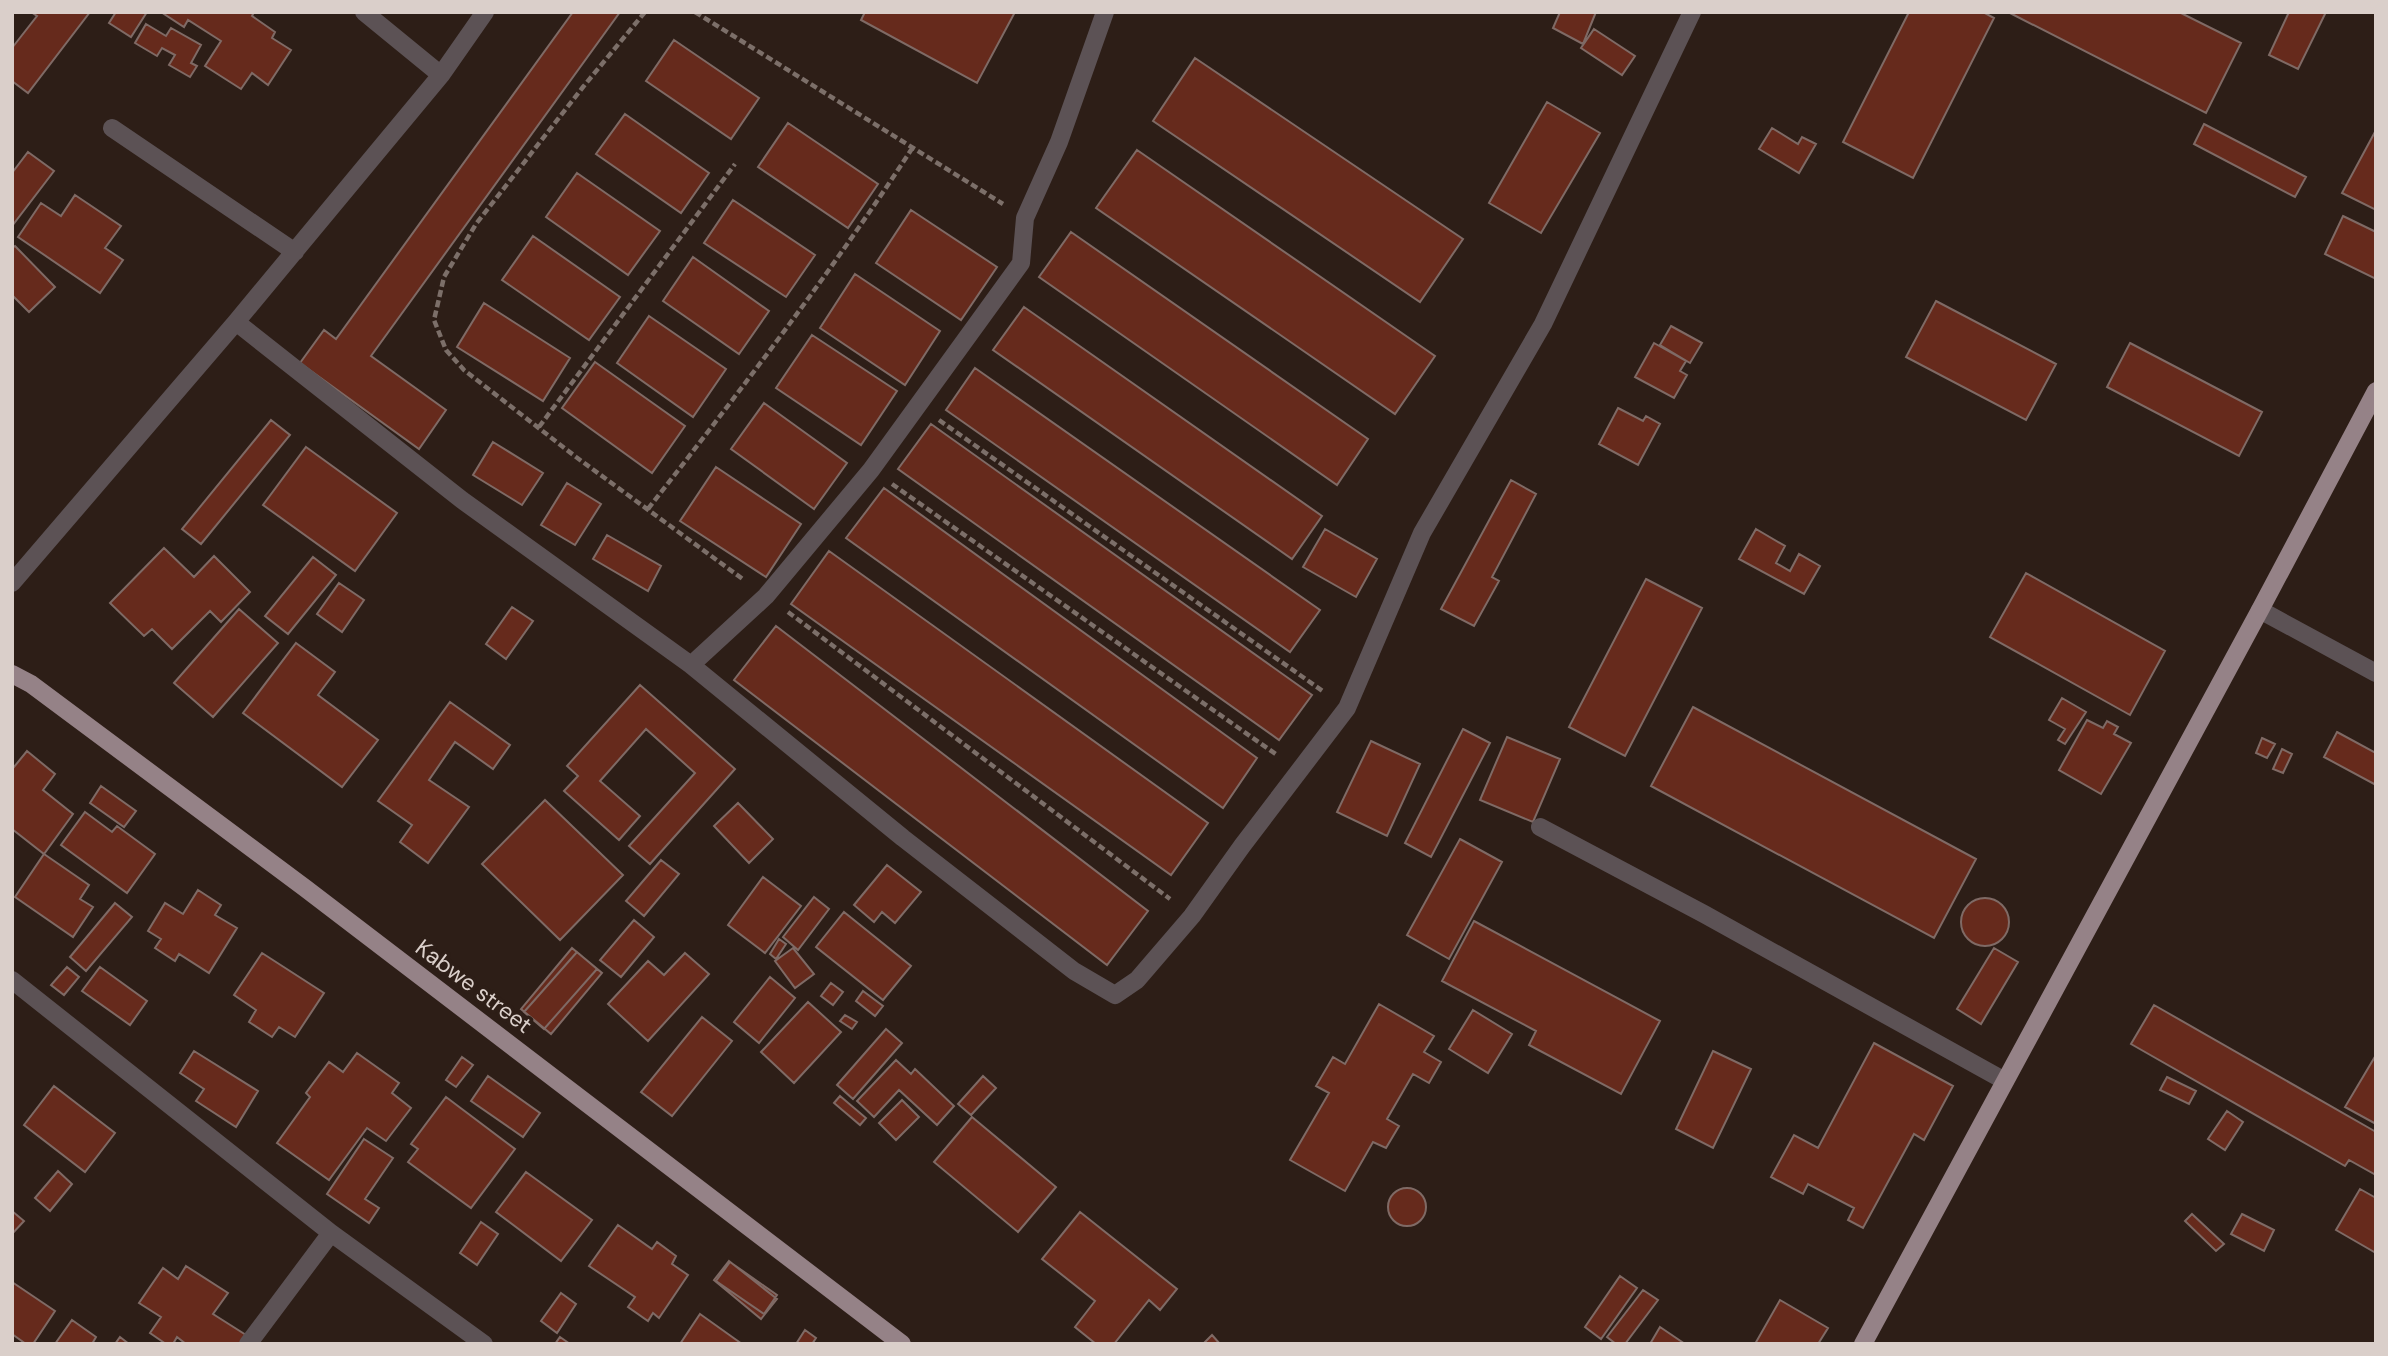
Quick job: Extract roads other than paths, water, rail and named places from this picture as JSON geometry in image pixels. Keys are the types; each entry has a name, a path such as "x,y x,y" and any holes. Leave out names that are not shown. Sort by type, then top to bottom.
{"main road":[{"path":"1863,1344 2376,391"},
{"name":"Kabwe street","path":"12,674 31,684 294,880 902,1344"}],"street":[{"path":"364,12 441,75"},
{"path":"12,583 295,252 441,75 485,12"},
{"path":"691,666 766,596 871,470 1021,263 1025,218 1059,142 1105,12"},
{"path":"236,322 462,500 691,666 903,838 1063,962 1115,995 1137,980 1192,916 1347,708 1422,533 1543,324 1692,12"},
{"path":"112,128 295,252"},
{"path":"2260,610 2376,673"},
{"path":"1540,827 1704,914 2005,1082"},
{"path":"12,980 331,1233 484,1344"},
{"path":"248,1344 331,1233"}]}
